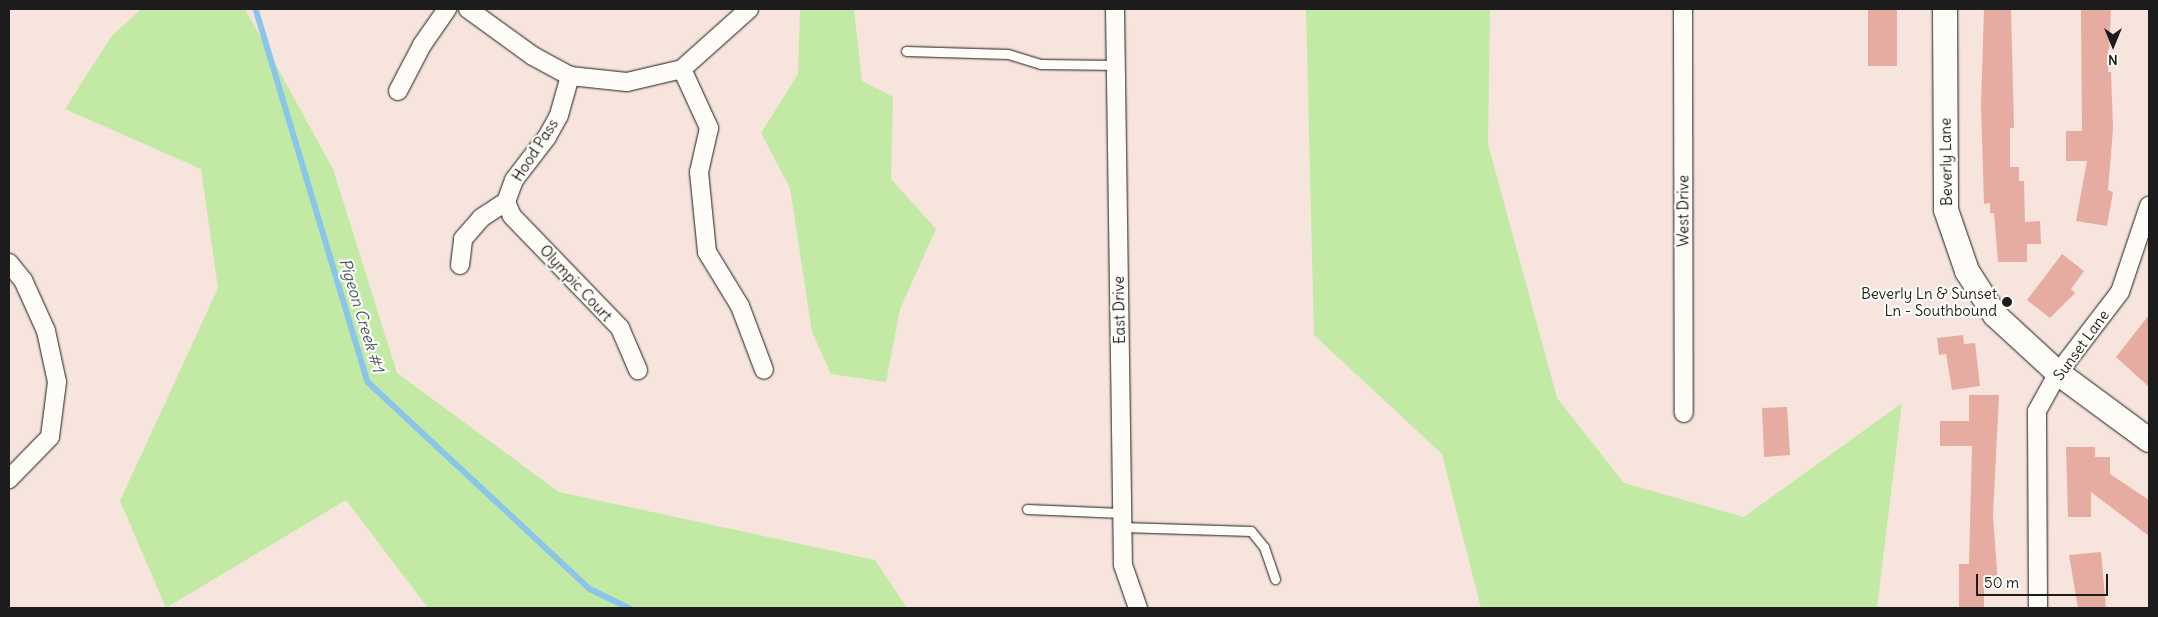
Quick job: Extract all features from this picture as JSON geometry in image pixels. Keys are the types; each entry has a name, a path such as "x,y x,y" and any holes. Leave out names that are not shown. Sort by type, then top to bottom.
{"street":[{"path":"398,91 422,45 447,9"},
{"path":"468,9 518,47 570,76 627,82 682,69 749,9"},
{"name":"East Drive","path":"1115,9 1123,565 1138,608"},
{"name":"West Drive","path":"1683,9 1684,413"},
{"name":"Beverly Lane","path":"1945,9 1946,210 1967,271 1996,316 2058,372 2149,440"},
{"path":"682,69 709,128 700,172 707,252 740,306 764,370"},
{"name":"Hood Pass","path":"506,202 514,180 547,137 559,115 570,76"},
{"path":"460,265 463,239 481,218 506,202"},
{"name":"Olympic Court","path":"506,202 512,216 620,328 638,370"},
{"name":"Sunset Lane","path":"2038,608 2037,411 2058,372 2120,292 2149,206"},
{"path":"9,263 22,280 46,331 57,382 50,437 9,479"}],"lane":[{"path":"906,50 1008,54 1041,64 1116,65"},
{"path":"1027,509 1122,520 1251,531 1264,547 1275,579"}],"green space":[{"path":"141,9 245,9 333,169 397,373 559,492 875,560 907,608 428,608 346,500 166,608 120,501 218,288 201,169 65,109 111,37"},
{"path":"800,9 854,9 862,81 893,97 891,179 936,229 900,309 886,382 831,374 812,332 790,188 761,133 798,74"},
{"path":"1306,9 1490,9 1488,144 1557,398 1624,483 1744,517 1902,403 1877,608 1481,608 1442,454 1314,335"}],"building":[{"path":"1868,9 1897,9 1897,66 1868,66"},
{"path":"1984,9 2011,9 2014,128 2010,128 2010,167 2019,167 2019,181 2024,181 2025,222 2040,221 2041,244 2027,244 2027,262 1998,262 1994,213 1990,213 1990,203 1984,204 1981,106"},
{"path":"2081,9 2111,9 2108,72 2111,72 2113,129 2108,190 2113,192 2107,226 2076,221 2087,161 2066,161 2066,131 2082,131"},
{"path":"2062,254 2084,271 2071,289 2075,293 2050,318 2027,300"},
{"path":"2149,315 2149,387 2116,357"},
{"path":"1963,335 1964,344 1975,343 1980,386 1952,390 1946,354 1939,355 1937,338"},
{"path":"1969,395 1999,395 1993,515 1998,585 1984,585 1984,608 1959,608 1959,564 1969,564 1972,446 1940,446 1940,421 1969,421"},
{"path":"1787,407 1790,455 1764,457 1762,408"},
{"path":"2066,447 2095,447 2095,457 2110,457 2110,474 2149,500 2149,536 2091,492 2091,517 2068,517"},
{"path":"2101,552 2106,608 2078,608 2069,555"}],"waterway":[{"name":"Pigeon Creek #1","path":"256,9 368,382 590,589 629,608"}],"place":[{"name":"Beverly Ln & Sunset Ln - Southbound","path":"2007,302"}]}
